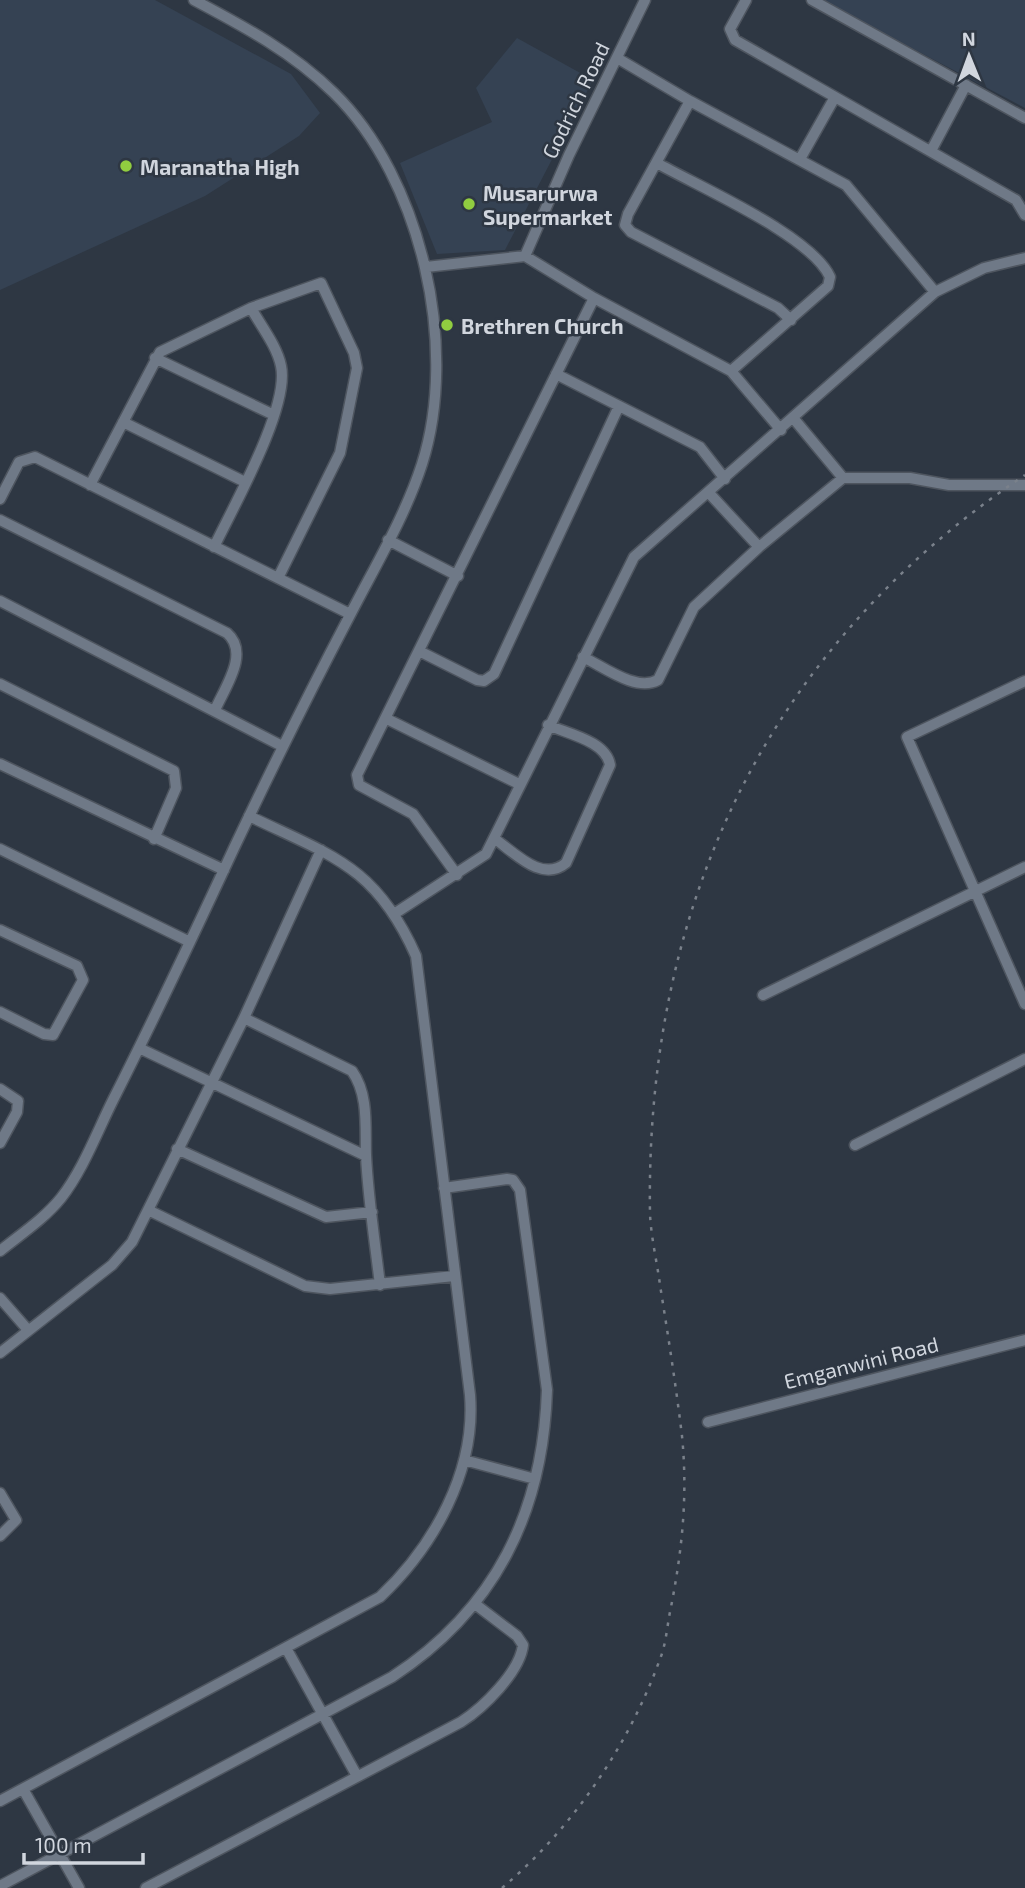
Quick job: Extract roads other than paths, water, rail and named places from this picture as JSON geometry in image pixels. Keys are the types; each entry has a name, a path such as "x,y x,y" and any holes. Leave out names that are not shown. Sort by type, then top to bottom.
{"street":[{"path":"0,1251 41,1218 70,1184 139,1048 282,746 388,541 421,466 430,429 435,354 426,267 414,225 382,155 337,96 284,49 194,0"},
{"name":"Godrich Road","path":"525,256 645,0"},
{"path":"746,0 730,29 734,40 932,149 1016,200 1025,215"},
{"path":"811,0 1025,118"},
{"path":"617,58 690,101 846,184 935,292"},
{"path":"932,149 966,85"},
{"path":"800,159 835,97"},
{"path":"690,101 628,214 627,229 778,307 791,320"},
{"path":"657,163 796,240 824,266 830,282 732,371"},
{"path":"426,267 525,256 594,298 732,371 781,430"},
{"path":"394,914 486,854 634,557 794,419 935,292 984,268 1025,258"},
{"path":"90,485 155,358 172,344 251,308 321,283 357,363 340,453 278,578"},
{"path":"457,875 413,814 357,783 357,775 421,652 594,298"},
{"path":"214,547 274,415 282,387 281,366 251,308"},
{"path":"155,358 274,415"},
{"path":"556,374 700,447 725,479"},
{"path":"421,652 477,680 484,681 494,674 619,406"},
{"path":"794,419 843,478"},
{"path":"123,422 245,482"},
{"path":"0,499 19,462 30,457 350,614"},
{"path":"583,657 638,683 646,685 658,680 694,607 759,547 843,478 921,478 948,485 1025,485"},
{"path":"709,493 759,547"},
{"path":"0,520 227,633 237,643 238,651 234,669 215,710"},
{"path":"388,541 458,576"},
{"path":"0,601 282,746"},
{"path":"1025,681 906,737 1025,1004"},
{"path":"0,684 174,771 176,788 154,839"},
{"path":"387,719 519,784"},
{"path":"495,839 530,864 550,871 566,863 572,851 605,780 609,758 597,746 548,725"},
{"path":"0,764 224,870"},
{"path":"0,1801 369,1604 403,1573 450,1503 464,1460 471,1409 416,956 394,914 363,876 321,850 249,816"},
{"path":"0,849 190,942"},
{"path":"0,1353 111,1265 132,1242 244,1018 321,850"},
{"path":"763,995 1025,867"},
{"path":"0,930 77,966 83,980 53,1035 44,1034 0,1012"},
{"path":"244,1018 352,1071 366,1112 366,1156 380,1285"},
{"path":"139,1048 366,1156"},
{"path":"855,1145 1025,1059"},
{"path":"0,1089 18,1101 17,1112 0,1143"},
{"path":"177,1149 326,1217 372,1212"},
{"path":"0,1886 324,1714 410,1665 475,1604 515,1542 535,1479 545,1422 547,1390 520,1189 513,1180 444,1188"},
{"path":"148,1210 304,1286 330,1289 454,1276"},
{"path":"0,1298 27,1330"},
{"name":"Emganwini Road","path":"708,1422 1025,1340"},
{"path":"464,1460 535,1479"},
{"path":"0,1493 16,1520 0,1536"},
{"path":"146,1888 471,1716 496,1693 520,1658 523,1645 520,1638 475,1604"},
{"path":"286,1648 357,1776"},
{"path":"23,1789 79,1888"}],"railway":[{"path":"502,1888 552,1839 596,1784 632,1723 665,1641 681,1546 684,1459 650,1214 654,1101 670,993 698,890 739,794 792,703 857,620 935,544 1025,475"}],"place":[{"name":"Maranatha High","path":"126,166"},
{"name":"Musarurwa Supermarket","path":"469,204"},
{"name":"Brethren Church","path":"447,325"}]}
